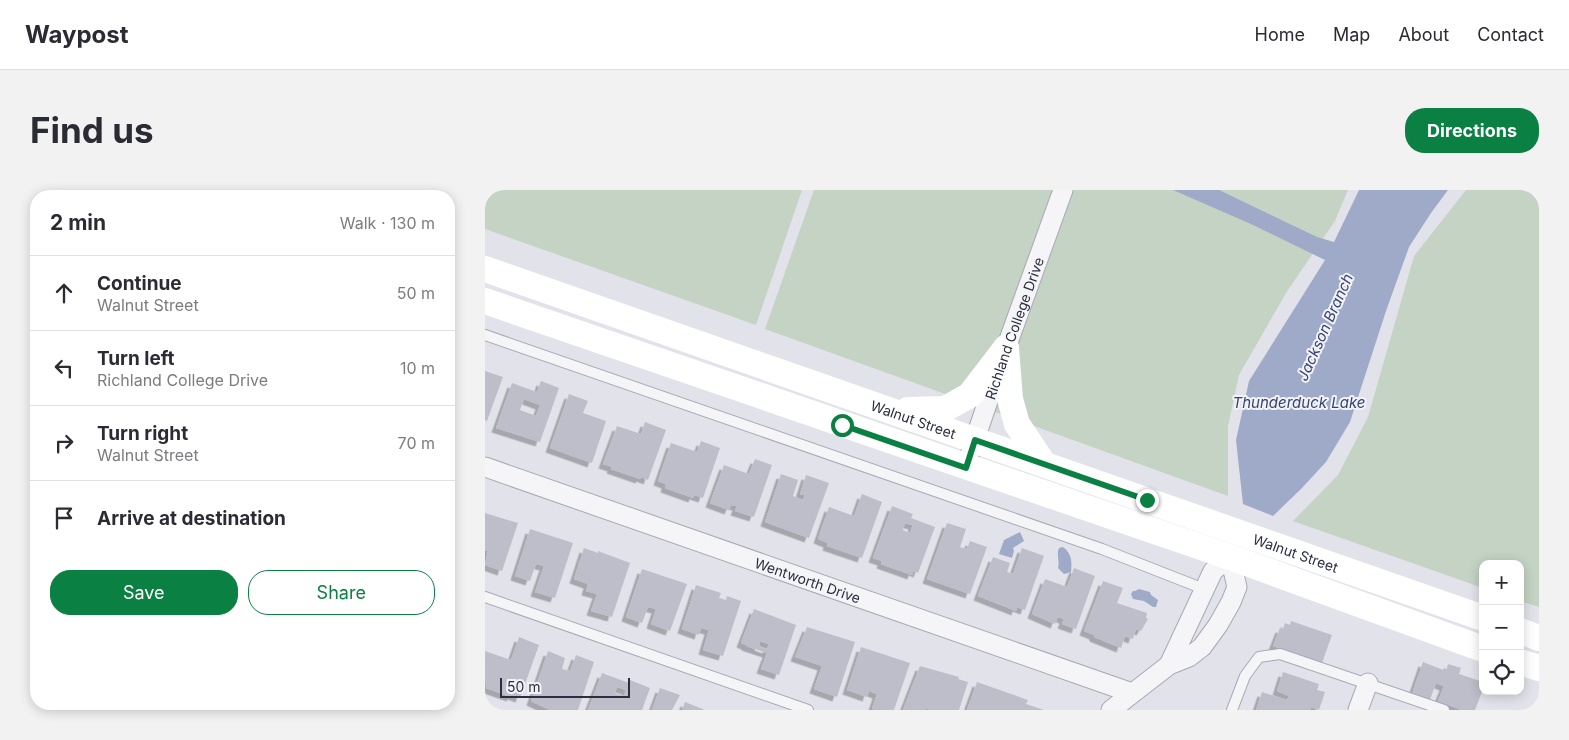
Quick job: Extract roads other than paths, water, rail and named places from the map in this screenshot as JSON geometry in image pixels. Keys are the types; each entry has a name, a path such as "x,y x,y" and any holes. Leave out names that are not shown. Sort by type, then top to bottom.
{"main road":[{"name":"Walnut Street","path":"485,269 1479,617"},
{"name":"Walnut Street","path":"485,302 1230,557 1479,648"},
{"path":"892,410 945,409 970,395 1006,348"},
{"path":"1006,348 1010,399 1017,424 1043,463"},
{"path":"1230,557 1239,532"},
{"path":"1444,635 1453,607"},
{"path":"1524,632 1539,638"},
{"path":"1524,663 1539,668"}],"street":[{"name":"Richland College Drive","path":"966,468 1006,348 1063,190"},
{"name":"Wentworth Drive","path":"485,467 1132,693"},
{"path":"1111,710 1169,665 1189,657 1202,647 1227,610 1237,587 1230,557 1213,571 1169,665"},
{"path":"1359,710 1368,683"}],"lane":[{"path":"485,335 1102,549 1204,590"},
{"path":"485,597 808,710"},
{"path":"1232,710 1245,676 1259,657 1280,654 1444,710"}],"water":[{"name":"Thunderduck Lake","path":"1173,190 1219,190 1317,237 1334,242 1359,190 1448,190 1409,247 1350,422 1326,462 1273,516 1243,504 1236,440 1249,381 1325,260 1251,224"},
{"path":"1020,532 1024,541 1013,548 1012,558 999,554 1004,540"},
{"path":"1063,547 1071,558 1071,572 1064,574 1058,568 1058,551 1059,548"},
{"path":"1139,589 1150,592 1158,600 1156,607 1144,601 1133,599 1131,594"}],"water label":[{"name":"Jackson Branch","path":"1325,327"}]}
